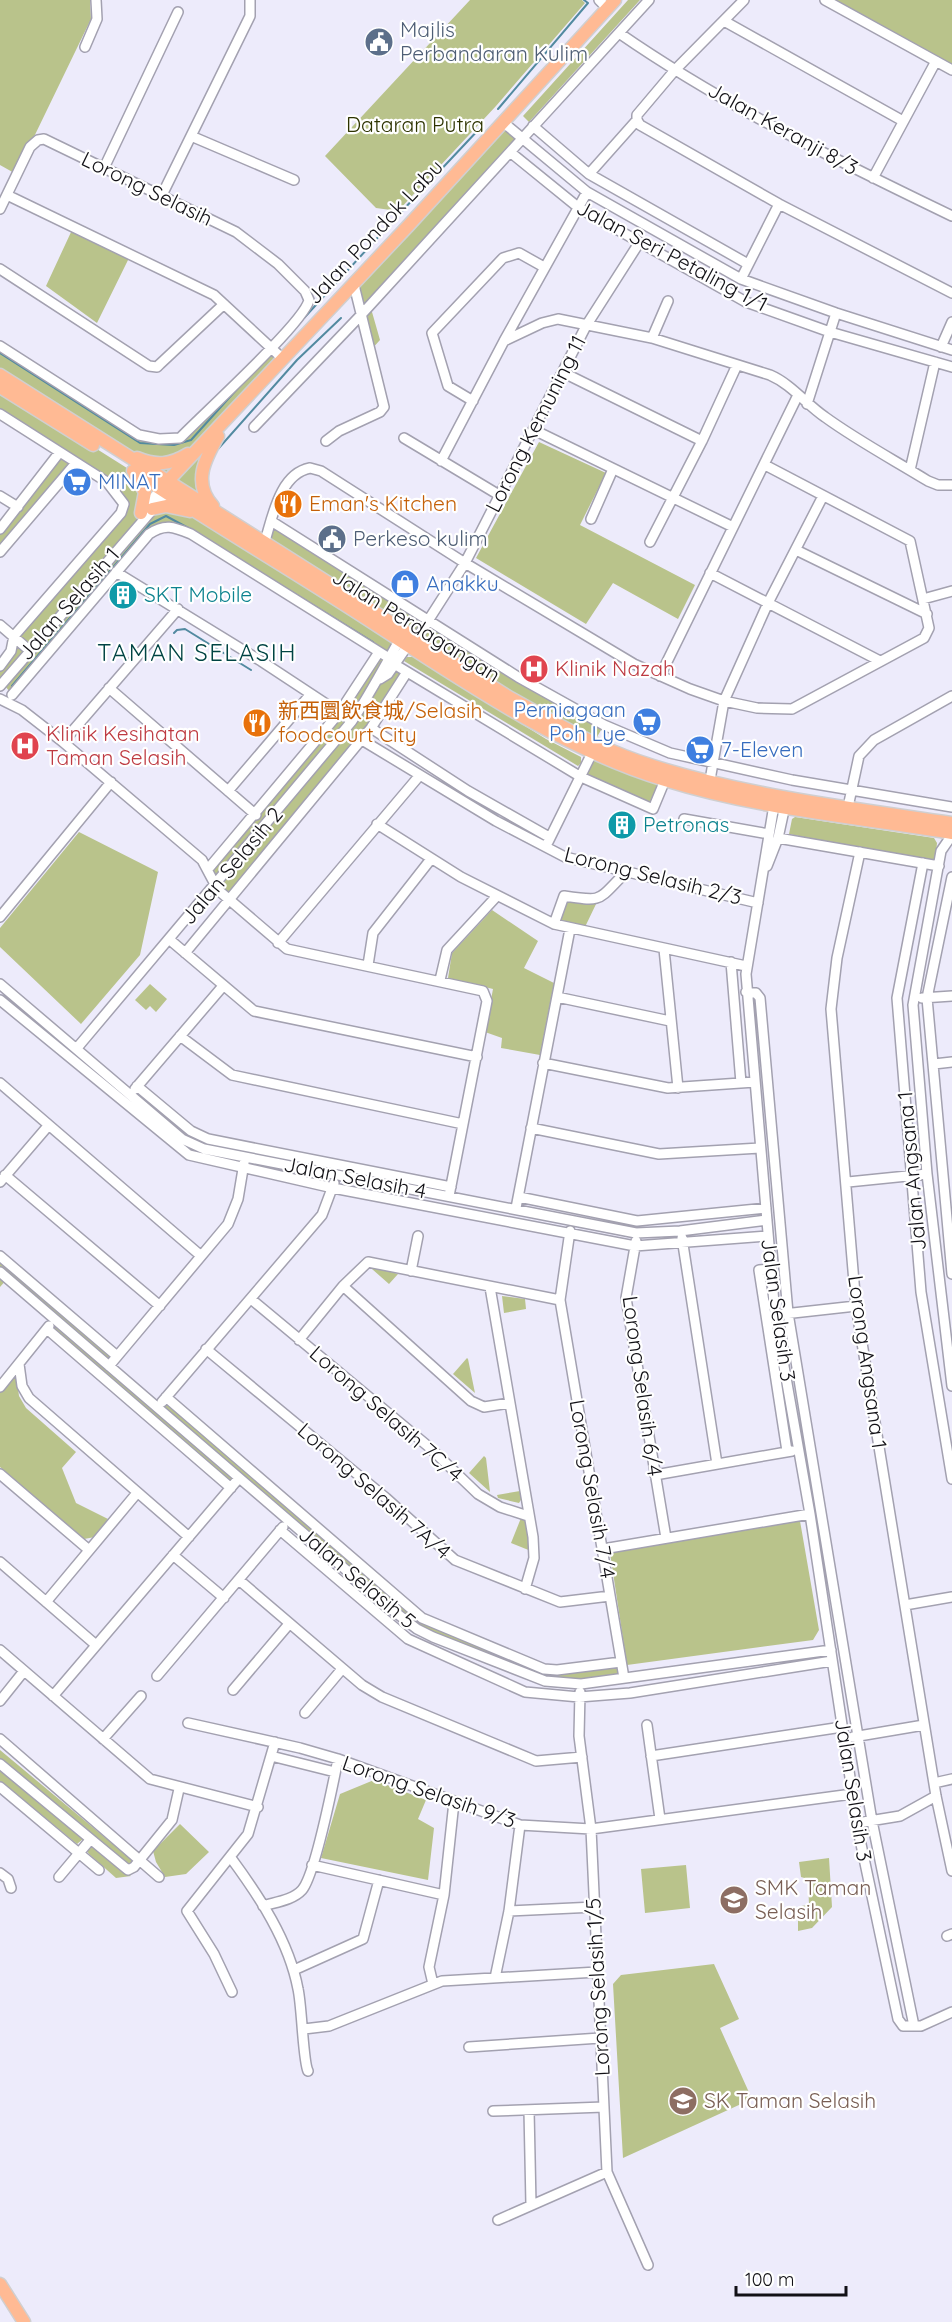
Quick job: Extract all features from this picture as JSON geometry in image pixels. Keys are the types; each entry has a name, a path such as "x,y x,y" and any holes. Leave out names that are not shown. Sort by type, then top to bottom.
{"main road":[{"name":"Jalan Pondok Labu","path":"167,487 235,410 504,123 607,3"},
{"name":"Jalan Perdagangan","path":"0,375 203,513 408,641 503,704 592,753 665,780 952,834"},
{"name":"Jalan Perdagangan","path":"0,387 121,457"},
{"path":"121,457 151,463 170,463 215,435"},
{"path":"215,435 203,466 202,482 206,498 226,518"},
{"path":"121,457 143,484 144,515 171,507 203,513"},
{"name":"Jalan Perdagangan","path":"167,487 265,540 408,641 563,728 637,760 780,801 848,807 952,823"},
{"path":"0,2284 24,2322"}],"street":[{"path":"85,47 97,19 96,0"},
{"path":"161,197 249,16 250,0"},
{"path":"254,427 361,315 649,0"},
{"path":"589,174 637,120 637,115 675,70 744,0"},
{"path":"827,1 952,70"},
{"path":"104,168 178,12"},
{"path":"724,21 903,121"},
{"name":"Jalan Keranji 8/3","path":"619,33 675,70 873,178 952,216"},
{"path":"873,178 936,61"},
{"path":"637,120 640,125 779,204 952,293"},
{"path":"504,123 521,140 587,192 741,279 836,314 952,350"},
{"path":"533,126 589,174 748,264"},
{"path":"192,136 294,180"},
{"name":"Lorong Selasih","path":"0,209 30,147 38,140 44,139 250,242 278,264 305,291 309,300 305,309 271,347"},
{"name":"Jalan Seri Petaling 1/1","path":"510,152 579,208 746,302 830,332 952,367"},
{"path":"441,461 544,267 587,192"},
{"path":"7,195 214,295 283,359"},
{"path":"741,279 779,204"},
{"name":"Lorong Kemuning 11","path":"392,661 429,620 465,563 586,326 639,243"},
{"path":"473,401 448,386 432,333 503,258 519,253 544,267"},
{"path":"0,269 149,366 157,367 224,304"},
{"path":"326,441 339,431 380,412 384,407 354,285"},
{"path":"652,338 668,301"},
{"path":"807,404 836,314"},
{"path":"504,341 542,323 558,319 652,338 737,365 783,381 807,404 847,433 938,485 952,485"},
{"path":"940,347 951,328"},
{"path":"0,346 139,435 159,440 180,438 271,347"},
{"path":"910,470 935,362"},
{"path":"650,542 702,441 737,365"},
{"path":"564,373 702,441"},
{"path":"660,676 798,395"},
{"path":"0,414 107,482 122,498 123,510 14,636 11,651 0,666"},
{"path":"534,430 733,527"},
{"path":"404,438 499,495"},
{"path":"0,529 59,453"},
{"path":"0,552 76,463"},
{"path":"265,540 283,489 294,476 310,468 321,471 465,563 624,658 660,676 724,701 757,708 792,709 924,638 929,633 927,614 910,541 765,465"},
{"path":"591,519 613,469"},
{"name":"Jalan Selasih 1","path":"1,684 167,487"},
{"path":"0,496 18,507"},
{"path":"710,780 724,701 768,603 823,496"},
{"path":"271,521 518,677 604,725 670,753 712,764 850,791 952,807"},
{"path":"12,695 149,534 163,526 170,525 191,534 407,672 580,777 653,809 665,780"},
{"path":"796,550 927,614"},
{"path":"116,572 178,609 352,721"},
{"path":"710,573 880,662"},
{"path":"923,599 952,591"},
{"path":"63,742 178,609"},
{"path":"0,625 29,650"},
{"path":"208,869 256,815 339,713 379,652"},
{"name":"Jalan Selasih 2","path":"77,1048 215,887 352,721 380,679 388,674 392,661"},
{"path":"185,953 372,728 407,672"},
{"path":"1,684 22,706 22,710"},
{"path":"109,688 256,815"},
{"path":"228,790 310,695"},
{"path":"848,807 859,756 874,740 952,696"},
{"path":"0,699 22,710 111,782 208,869 215,887 278,943 297,952 440,980 483,991 487,1001 452,1194 455,1211"},
{"path":"372,728 468,791 549,837"},
{"name":"Lorong Selasih 2/3","path":"362,740 565,857 758,903"},
{"path":"546,848 549,837 592,753"},
{"path":"278,943 420,775"},
{"path":"0,916 111,782"},
{"name":"Jalan Selasih 3","path":"746,992 756,993 760,998 788,1313 872,1821 914,2026 903,2026 898,2019 857,1823 810,1514 775,1315 746,992 746,966 780,801"},
{"path":"684,819 939,866"},
{"path":"377,824 431,860 496,897 554,924 746,966"},
{"path":"935,830 942,850"},
{"path":"952,834 942,850 913,998 927,1174 952,1386"},
{"name":"Lorong Angsana 1","path":"860,852 837,958 831,1009 848,1182 856,1306 936,1796 952,1871"},
{"path":"368,965 373,933 431,860"},
{"name":"Jalan Angsana 1","path":"923,863 897,998 921,1292 952,1479"},
{"path":"554,924 564,896 591,901 598,899 626,872"},
{"path":"952,877 927,998 949,1198 952,1267"},
{"path":"440,980 447,950 496,897"},
{"path":"516,1208 570,929"},
{"path":"170,940 246,1005 262,1014 477,1057"},
{"path":"664,949 678,1088"},
{"path":"731,962 741,1083"},
{"name":"Jalan Selasih 4","path":"0,984 77,1048 134,1090 182,1139 194,1146 336,1175 452,1194 636,1233 680,1231 766,1220"},
{"path":"223,986 134,1090 191,1131 208,1138 452,1194"},
{"path":"913,998 952,996"},
{"path":"557,997 670,1021"},
{"path":"0,1000 181,1152 189,1155 333,1188 635,1246 768,1236"},
{"path":"20,1017 28,1008"},
{"path":"180,1036 232,1075 463,1124"},
{"path":"934,1064 952,1062"},
{"path":"543,1063 678,1088 755,1082"},
{"path":"0,1083 200,1255"},
{"path":"48,1126 3,1178 160,1306"},
{"path":"531,1128 659,1154 760,1148"},
{"path":"109,1366 233,1215 245,1157"},
{"path":"848,1182 927,1174"},
{"path":"156,1408 322,1215 336,1175"},
{"path":"519,1197 629,1220 766,1208"},
{"name":"Lorong Selasih 7/4","path":"571,1220 560,1300 624,1678"},
{"path":"680,1231 717,1464"},
{"name":"Lorong Selasih 6/4","path":"636,1233 626,1298 666,1538"},
{"path":"411,1271 418,1236"},
{"path":"0,1257 117,1356"},
{"path":"298,1340 343,1286 368,1262 560,1300"},
{"path":"771,1269 759,1270 787,1451"},
{"path":"0,1287 4,1275"},
{"name":"Jalan Selasih 5","path":"4,1275 156,1408 417,1629 544,1681 581,1683 831,1650"},
{"path":"343,1286 471,1401 484,1407 510,1403"},
{"path":"490,1287 534,1558 525,1588"},
{"name":"Lorong Selasih 7C/4","path":"251,1299 429,1447 478,1494 500,1507 528,1516"},
{"path":"775,1315 856,1306"},
{"path":"0,1387 54,1319"},
{"path":"47,1329 231,1488"},
{"name":"Lorong Selasih 7A/4","path":"206,1349 386,1498 455,1560 561,1602 610,1596"},
{"path":"19,1364 22,1386 29,1398 189,1537"},
{"path":"166,1397 422,1618 544,1669 557,1670 621,1662"},
{"path":"140,1408 147,1400"},
{"path":"655,1475 799,1450"},
{"path":"0,1474 89,1550"},
{"path":"53,1696 239,1478"},
{"path":"46,1602 137,1493"},
{"path":"603,1549 810,1514"},
{"path":"157,1676 288,1521"},
{"name":"Jalan Selasih 5","path":"280,1530 408,1639 525,1692 579,1697 630,1693 832,1660"},
{"path":"173,1556 224,1598"},
{"path":"0,1562 96,1645"},
{"path":"239,1580 342,1669 382,1697 536,1761 582,1757"},
{"path":"905,1605 952,1597"},
{"path":"233,1690 289,1624"},
{"path":"0,1650 150,1779 179,1789 258,1807"},
{"path":"305,1713 342,1669"},
{"path":"0,1701 24,1671"},
{"name":"Lorong Selasih 1/5","path":"581,1683 579,1736 591,1829 607,2172"},
{"path":"103,1739 141,1696"},
{"name":"Lorong Selasih 9/3","path":"188,1723 338,1759 520,1825 591,1829 852,1794"},
{"path":"647,1725 660,1820"},
{"path":"844,1738 924,1725"},
{"path":"651,1756 842,1727"},
{"path":"0,1739 159,1877"},
{"path":"232,1992 214,1954 187,1911 248,1834 258,1807 274,1742"},
{"path":"271,1756 335,1772"},
{"path":"263,1906 291,1897 301,1891 312,1865 338,1759"},
{"path":"0,1764 128,1870 140,1860 172,1820 179,1789"},
{"path":"934,1783 952,1779"},
{"path":"0,1787 99,1870"},
{"path":"857,1823 900,1816 936,1796"},
{"path":"433,1984 429,1967 444,1895 454,1802"},
{"path":"495,1978 509,1911 520,1825"},
{"path":"59,1877 90,1840"},
{"path":"231,1858 263,1906 294,1970 304,2029 308,2071"},
{"path":"312,1865 444,1895"},
{"path":"0,1873 8,1880 10,1888"},
{"path":"294,1970 363,1939 379,1880"},
{"path":"509,1911 595,1907"},
{"path":"304,2029 329,2026 433,1984 457,1979 597,1972"},
{"path":"914,2026 921,2026 952,2012"},
{"path":"470,2046 600,2038"},
{"path":"493,2111 604,2107"},
{"path":"529,2110 531,2205"},
{"path":"498,2220 607,2172 648,2265"}],"green space":[{"path":"0,0 90,0 91,19 16,174 0,165"},
{"name":"Dataran Putra","path":"470,0 582,0 585,3 496,106 398,211 376,208 325,156"},
{"path":"628,0 640,0 529,122 523,116"},
{"path":"835,0 952,0 952,65"},
{"path":"504,123 521,140 370,305 380,340 370,351 354,285"},
{"path":"72,230 129,258 97,323 46,286"},
{"path":"0,346 139,435 180,438 271,347 283,359 167,481 0,375"},
{"path":"0,388 403,642 391,663 407,672 371,728 228,899 208,869 339,713 377,654 170,525 154,531 12,695 3,683 0,686 0,666 14,636 121,513 122,498 76,463 0,552 0,529 59,453 0,414"},
{"path":"218,436 207,456 206,498 174,485"},
{"path":"539,442 606,473 580,525 695,585 678,619 613,583 586,624 476,558"},
{"path":"271,521 604,725 594,742 563,728 265,541"},
{"path":"407,657 413,657 546,739 581,757 581,763 578,766 404,661"},
{"path":"592,753 665,780 653,809 581,777"},
{"path":"795,817 934,838 937,843 935,863 789,834 792,819"},
{"path":"79,832 158,872 140,955 81,1024 0,947 0,928"},
{"path":"568,897 597,902 585,927 558,919"},
{"path":"492,910 538,941 524,968 554,983 540,1055 501,1048 502,1038 485,1032 493,989 448,978 452,953"},
{"path":"150,984 167,999 156,1012 150,1006 146,1010 135,1000"},
{"path":"0,1256 117,1356 109,1366 157,1408 166,1397 422,1618 544,1669 621,1662 624,1678 560,1682 417,1629 239,1479 231,1488 47,1329 54,1320 7,1279 0,1287"},
{"path":"377,1268 398,1274 389,1284 372,1269"},
{"path":"502,1296 525,1299 526,1309 504,1313"},
{"path":"468,1359 475,1393 453,1374"},
{"path":"16,1374 19,1396 26,1408 76,1452 62,1468 76,1503 108,1519 95,1537 84,1539 0,1467 0,1393"},
{"path":"484,1456 486,1458 490,1492 469,1473"},
{"path":"520,1491 522,1498 519,1503 498,1498 497,1495"},
{"path":"521,1518 525,1521 531,1551 511,1543"},
{"path":"800,1521 819,1630 813,1640 627,1665 610,1553"},
{"path":"0,1750 132,1860 131,1865 126,1864 0,1760"},
{"path":"0,1770 83,1839 77,1844 0,1781"},
{"path":"374,1780 426,1800 418,1819 434,1828 428,1880 321,1858 340,1794"},
{"path":"180,1824 209,1852 186,1874 165,1877 156,1862 153,1851"},
{"path":"91,1846 131,1876 116,1878 89,1854 87,1851"},
{"path":"829,1858 832,1907 812,1928 798,1931 801,1906 809,1905 808,1879 801,1877 799,1862"},
{"path":"686,1865 690,1908 645,1913 641,1869"},
{"path":"714,1964 739,2019 720,2028 752,2099 623,2158 613,1984 621,1975"}],"waterway":[{"path":"498,109 588,3 584,0"},
{"path":"402,211 481,127"},
{"path":"304,318 391,223"},
{"path":"218,449 297,360 341,318"},
{"path":"0,353 140,443 174,445 191,440 246,379"},
{"path":"12,686 150,524 166,516 192,530"},
{"path":"227,552 373,642"},
{"path":"174,633 185,629 251,670"}],"place":[{"name":"Majlis Perbandaran Kulim","path":"379,42"},
{"name":"MINAT","path":"77,482"},
{"name":"Eman's Kitchen","path":"288,504"},
{"name":"Perkeso kulim","path":"332,539"},
{"name":"Anakku","path":"405,584"},
{"name":"SKT Mobile","path":"123,595"},
{"name":"Klinik Nazah","path":"534,669"},
{"name":"Perniagaan Poh Lye","path":"647,722"},
{"name":"新西圜飲食城/Selasih foodcourt City","path":"257,723"},
{"name":"Klinik Kesihatan Taman Selasih","path":"25,746"},
{"name":"7-Eleven","path":"700,750"},
{"name":"Petronas","path":"622,825"},
{"name":"SMK Taman Selasih","path":"734,1900"},
{"name":"SK Taman Selasih","path":"683,2101"}],"district":[{"name":"TAMAN SELASIH","path":"197,653"}]}
